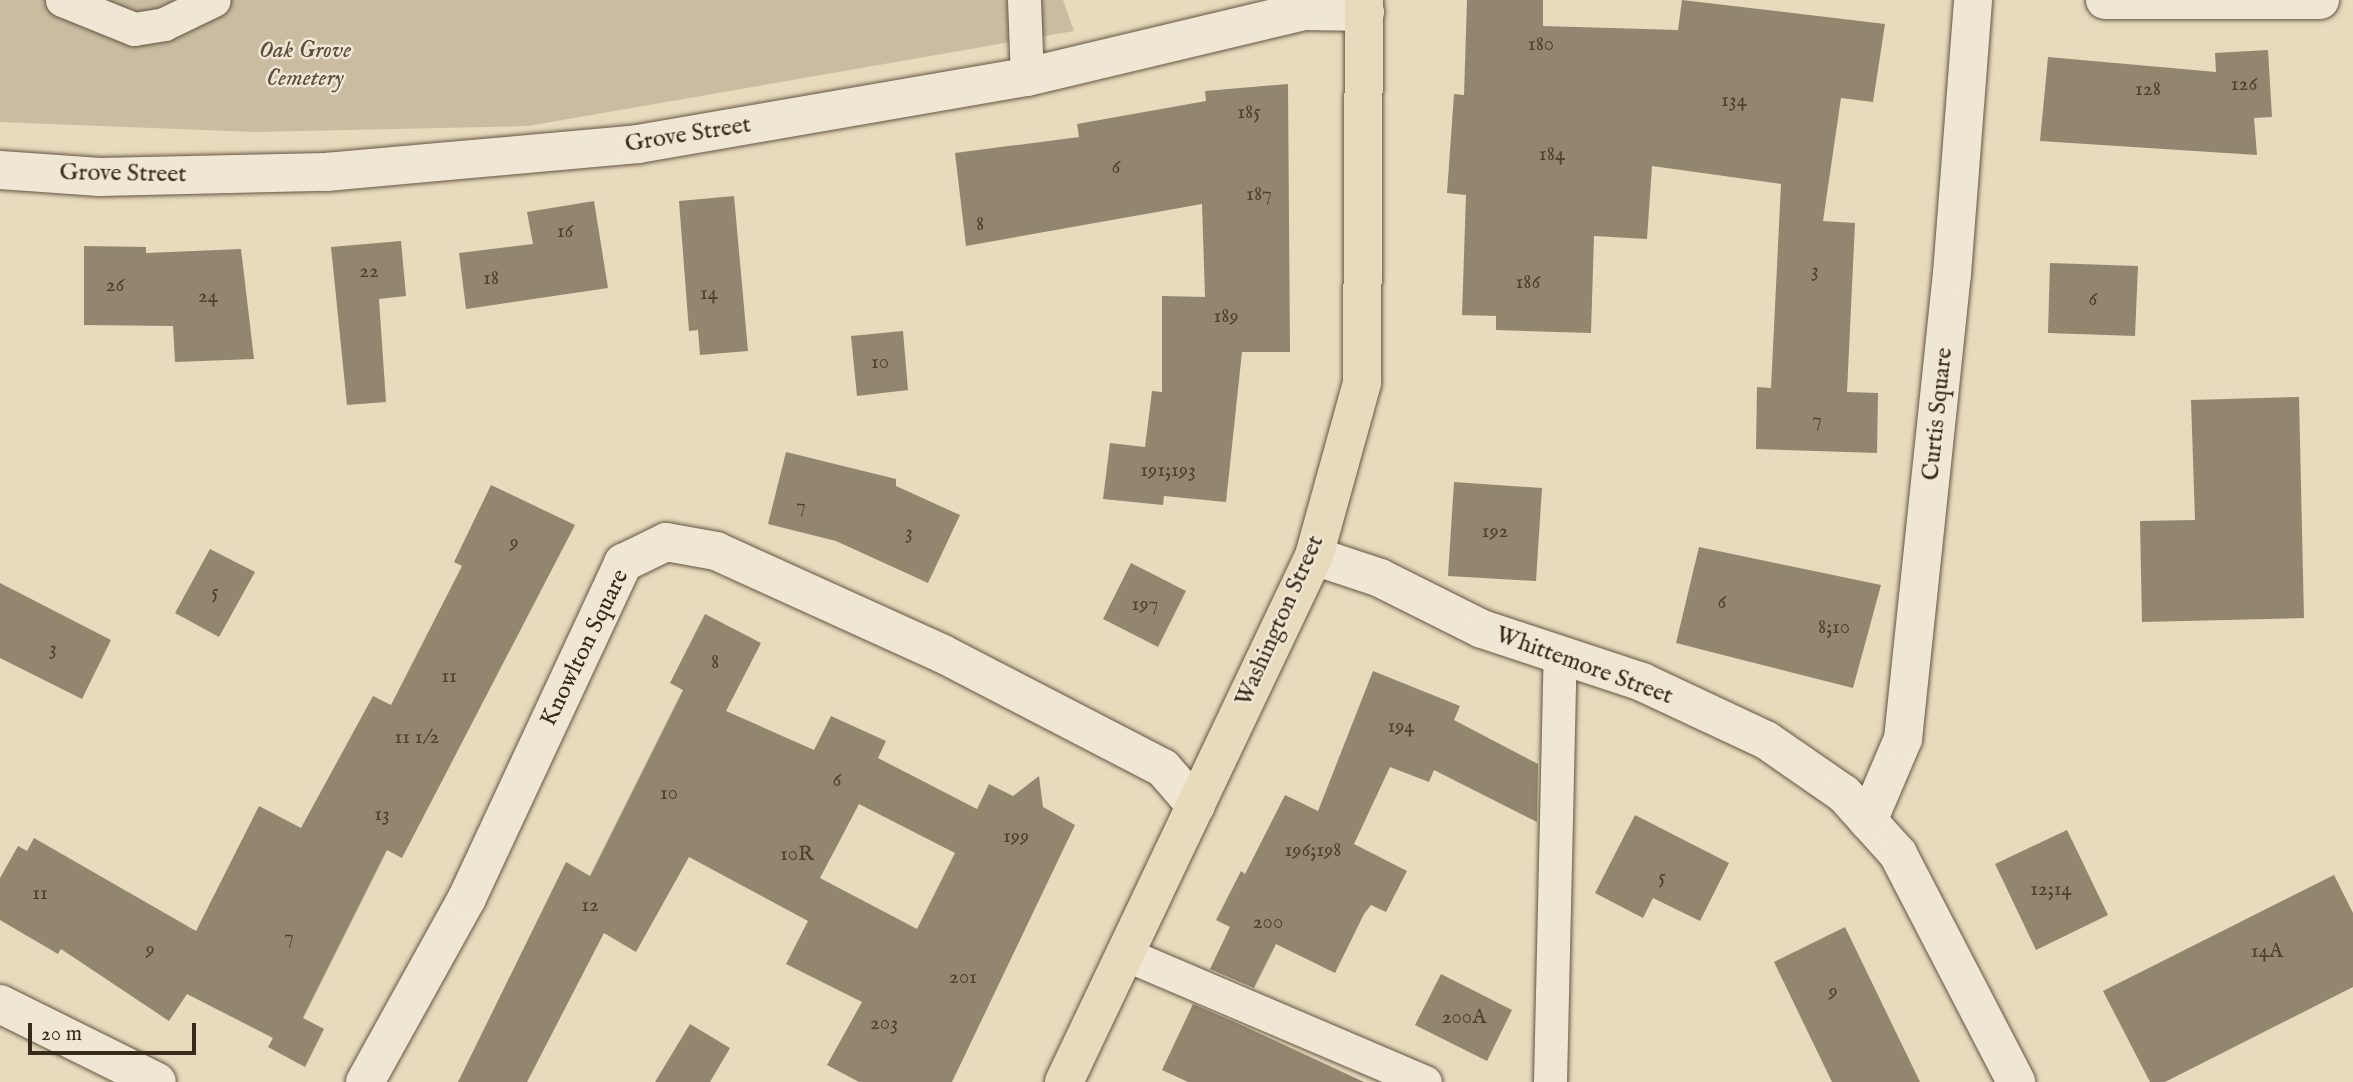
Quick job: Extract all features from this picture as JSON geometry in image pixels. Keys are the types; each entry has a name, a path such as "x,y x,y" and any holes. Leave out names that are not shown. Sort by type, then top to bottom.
{"main road":[{"name":"Washington Street","path":"1064,1082 1314,556 1362,383 1365,6"}],"street":[{"name":"Curtis Square","path":"1868,821 1903,739 1952,274 1973,0"},
{"path":"2105,0 2320,0"},
{"name":"Grove Street","path":"0,170 100,177 326,172 611,147 1027,77 1222,27 1305,11 1365,6"},
{"name":"Knowlton Square","path":"365,1082 467,898 624,563 666,542 716,551 943,654 1163,768 1196,806"},
{"name":"Whittemore Street","path":"1314,556 1380,578 1482,629 1642,682 1766,740 1844,794 1898,854 2016,1082"},
{"path":"0,1004 157,1082"}],"lane":[{"path":"62,0 97,18 144,27 214,0"},
{"path":"1024,0 1027,77"},
{"path":"1549,1082 1560,655"},
{"path":"1125,954 1425,1082"}],"green space":[{"name":"Oak Grove Cemetery","path":"0,0 1063,0 1074,31 528,126 254,132 0,122"}],"building":[{"path":"1467,0 1543,0 1543,26 1678,30 1682,0 1885,24 1873,102 1841,98 1823,221 1855,223 1847,392 1878,393 1877,453 1756,449 1757,387 1771,388 1781,184 1652,166 1647,239 1594,236 1591,333 1496,330 1496,316 1462,315 1466,195 1447,193 1454,94 1464,95"},
{"path":"2268,50 2272,117 2254,118 2257,155 2040,141 2048,57 2216,72 2215,53"},
{"path":"1288,84 1290,352 1242,352 1226,502 1164,496 1163,505 1103,499 1110,443 1145,447 1152,391 1162,392 1162,296 1205,297 1202,204 966,246 955,153 1079,137 1077,124 1206,101 1205,91"},
{"path":"734,196 748,351 700,355 698,330 689,331 679,201"},
{"path":"594,201 608,288 466,309 459,253 533,244 527,212"},
{"path":"401,241 406,296 379,299 386,402 347,405 331,247"},
{"path":"84,246 146,247 146,253 241,249 254,359 175,362 173,326 84,325"},
{"path":"2050,263 2138,266 2135,336 2048,333"},
{"path":"903,331 908,390 857,396 851,336"},
{"path":"2299,397 2304,618 2142,622 2140,521 2195,520 2191,400"},
{"path":"786,452 896,479 896,486 960,515 928,583 836,541 768,524"},
{"path":"1454,482 1542,488 1536,581 1448,576"},
{"path":"491,485 575,525 402,858 387,850 303,1018 324,1029 305,1067 268,1047 273,1038 187,994 169,1021 61,949 58,954 0,920 0,878 18,846 27,851 34,838 196,931 259,806 301,828 373,696 391,705 462,566 454,562"},
{"path":"1699,547 1881,585 1853,688 1676,643"},
{"path":"210,549 255,572 219,637 175,613"},
{"path":"1131,563 1186,591 1158,647 1103,619"},
{"path":"0,583 111,640 82,699 0,658"},
{"path":"705,614 761,643 726,711 814,750 831,716 886,741 878,758 977,809 989,784 1013,796 1039,776 1043,807 1075,825 952,1082 859,1082 827,1065 862,1002 786,964 808,921 689,857 636,952 604,933 527,1082 458,1082 566,862 590,876 683,690 670,683","holes":["859,804 955,853 917,929 820,878"]},
{"path":"1373,671 1460,706 1454,720 1538,764 1537,822 1434,770 1429,782 1390,767 1354,844 1407,871 1386,912 1371,905 1364,914 1335,973 1276,944 1254,988 1210,969 1230,927 1216,920 1241,871 1245,874 1285,795 1318,811"},
{"path":"1635,815 1729,863 1700,921 1653,898 1643,918 1595,893"},
{"path":"2067,830 2108,915 2036,950 1995,864"},
{"path":"2334,875 2353,913 2353,987 2165,1082 2150,1082 2103,991"},
{"path":"1845,927 1920,1082 1832,1082 1774,962"},
{"path":"1441,974 1512,1010 1487,1061 1415,1025"},
{"path":"1193,1004 1364,1082 1188,1082 1162,1070"},
{"path":"690,1024 730,1048 710,1082 655,1082"}]}
